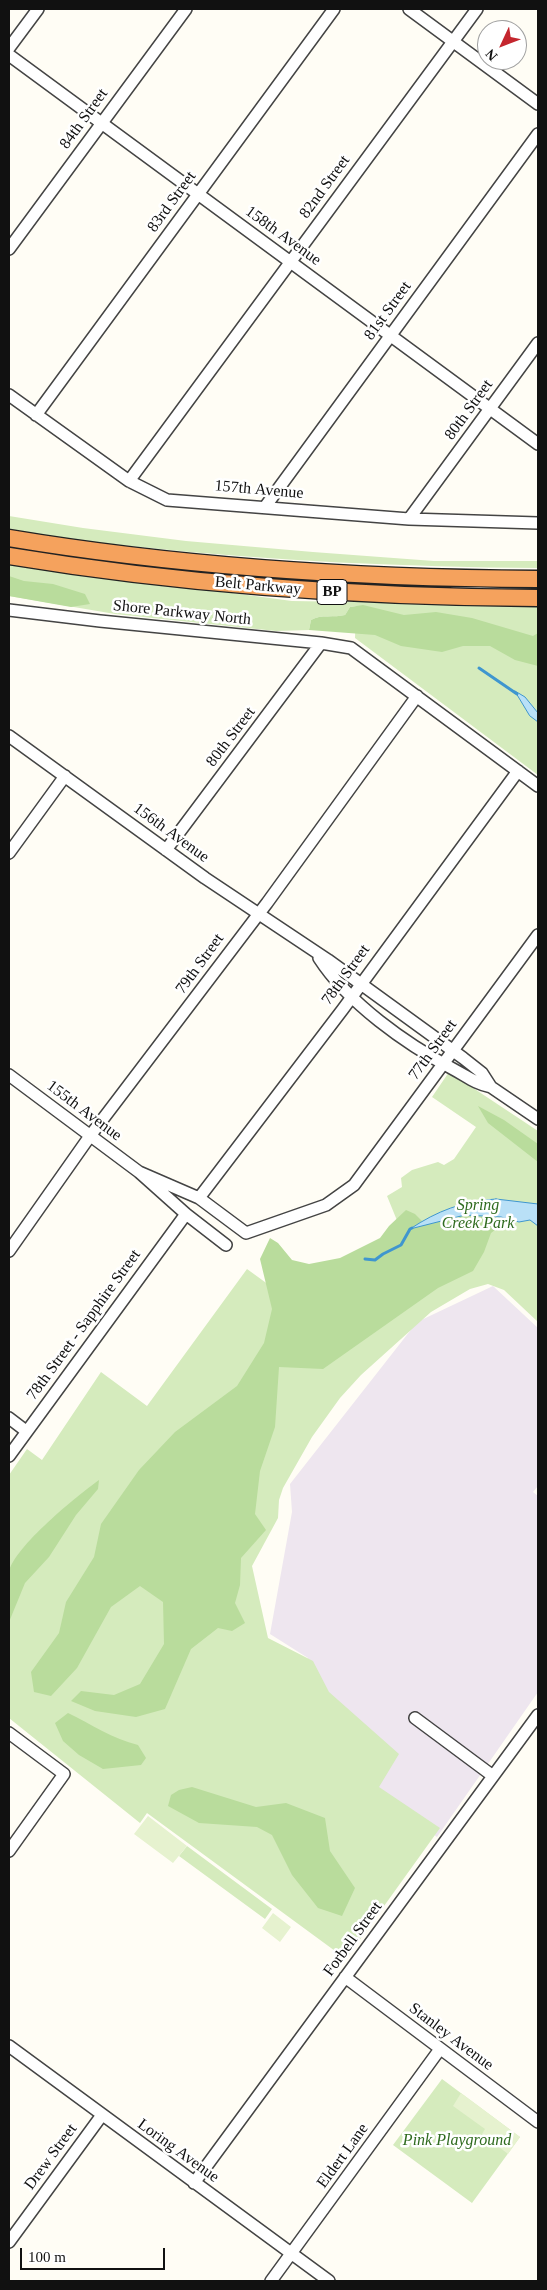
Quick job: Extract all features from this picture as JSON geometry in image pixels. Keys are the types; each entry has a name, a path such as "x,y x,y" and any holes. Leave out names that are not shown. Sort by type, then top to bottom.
{"highway":[{"name":"Belt Parkway","path":"9,538 137,555 284,569 402,576 538,579"},
{"name":"Belt Parkway","path":"9,556 126,573 234,585 396,595 538,598"}],"street":[{"path":"9,48 38,9"},
{"name":"84th Street","path":"9,249 186,9"},
{"name":"83rd Street","path":"36,415 334,9"},
{"path":"409,9 538,104"},
{"name":"82nd Street","path":"129,481 477,9"},
{"name":"158th Avenue","path":"9,55 538,444"},
{"name":"81st Street","path":"265,507 538,134"},
{"name":"80th Street","path":"409,519 538,343"},
{"name":"157th Avenue","path":"9,395 129,481 167,500 409,519 538,523"},
{"name":"Shore Parkway North","path":"9,610 100,622 321,643 351,648 417,696"},
{"name":"80th Street","path":"166,850 321,643"},
{"path":"417,696 538,786"},
{"name":"79th Street","path":"9,1251 90,1136 258,913 417,696"},
{"name":"156th Avenue","path":"9,736 166,850 360,983 482,1073 491,1087"},
{"name":"78th Street","path":"199,1198 518,771"},
{"path":"9,853 65,776"},
{"name":"77th Street","path":"246,1233 326,1205 354,1185 538,935"},
{"name":"156th Avenue","path":"316,954 350,997 427,1056 474,1083 491,1087 538,1119"},
{"name":"155th Avenue","path":"9,1075 139,1172 186,1214 226,1245"},
{"name":"155th Avenue","path":"139,1172 199,1198 246,1233"},
{"name":"78th Street - Sapphire Street","path":"9,1456 186,1214"},
{"path":"9,1418 26,1432"},
{"name":"Forbell Street","path":"194,2183 538,1715"},
{"path":"415,1718 494,1776"},
{"path":"9,1733 64,1774 9,1851"},
{"name":"Stanley Avenue","path":"345,1978 538,2122"},
{"name":"Loring Avenue","path":"9,2046 329,2281"},
{"name":"Eldert Lane","path":"271,2281 440,2049"},
{"name":"Drew Street","path":"9,2242 102,2115"}],"shaded area":[{"path":"493,1286 538,1328 538,1486 533,1492 538,1496 538,1692 437,1837 269,1713 308,1658 270,1634 292,1512 290,1484 417,1322"}],"green space":[{"path":"9,516 83,528 186,541 434,561 538,561 538,568 339,562 239,556 107,544 9,530"},
{"path":"9,563 292,601 356,602 357,593 538,598 538,775 355,638 356,606 350,607 345,615 319,617 311,620 309,630 276,631 115,614 9,596"},
{"path":"9,576 24,581 53,584 85,594 90,604 71,607 9,596"},
{"path":"363,605 404,615 436,612 472,618 533,636 538,633 538,666 515,660 490,646 463,646 442,652 401,646 375,635 309,630 311,620 315,618 345,615 350,607"},
{"name":"Spring Creek Park","path":"449,1072 538,1131 538,1322 504,1290 488,1284 470,1289 431,1312 361,1375 340,1398 312,1437 283,1488 279,1500 278,1518 252,1566 268,1638 313,1661 329,1692 399,1754 379,1787 440,1828 346,1959 147,1813 140,1823 9,1718 9,1475 27,1449 42,1460 101,1372 147,1406 247,1269 353,1346 383,1325 405,1240 387,1196 402,1187 401,1178 412,1170 438,1162 444,1165 454,1159 476,1127 432,1097"},
{"path":"478,1106 504,1120 538,1144 538,1162 488,1123"},
{"path":"406,1210 415,1214 422,1221 412,1228 465,1215 509,1219 491,1233 484,1252 473,1271 438,1288 323,1369 279,1367 275,1427 260,1471 255,1514 266,1530 241,1558 240,1585 235,1603 245,1623 232,1631 218,1628 191,1649 165,1709 136,1717 95,1711 71,1701 81,1691 114,1695 140,1684 164,1644 163,1602 140,1586 111,1607 77,1668 51,1696 34,1692 31,1672 59,1633 66,1602 94,1557 101,1524 139,1470 175,1432 237,1386 264,1343 272,1309 260,1259 270,1238 278,1243 292,1260 309,1264 340,1258 380,1238 389,1226"},
{"path":"99,1480 98,1489 76,1515 49,1557 25,1583 9,1622 8,1578 13,1561 48,1522"},
{"path":"68,1713 111,1735 138,1745 146,1758 141,1765 103,1769 79,1755 63,1741 55,1723"},
{"path":"192,1787 256,1807 286,1803 325,1818 330,1851 355,1888 342,1916 318,1908 292,1875 272,1835 257,1827 199,1823 168,1806 171,1795 179,1790"},
{"path":"148,1816 187,1846 173,1863 134,1834"},
{"path":"187,1846 272,1909 265,1919 179,1856"},
{"path":"273,1913 291,1927 280,1942 262,1928"},
{"name":"Pink Playground","path":"442,2079 520,2137 472,2203 393,2145"},
{"path":"461,2093 520,2137 508,2154 482,2134 485,2129 453,2106"}],"water":[{"path":"515,691 525,697 538,713 538,722 530,716"},
{"path":"496,1199 538,1204 538,1226 530,1220 519,1222 501,1217 465,1215 410,1229 430,1217 451,1208 472,1202"}],"waterway":[{"path":"479,668 517,694"},
{"path":"365,1259 375,1260 401,1245 412,1228"}]}
